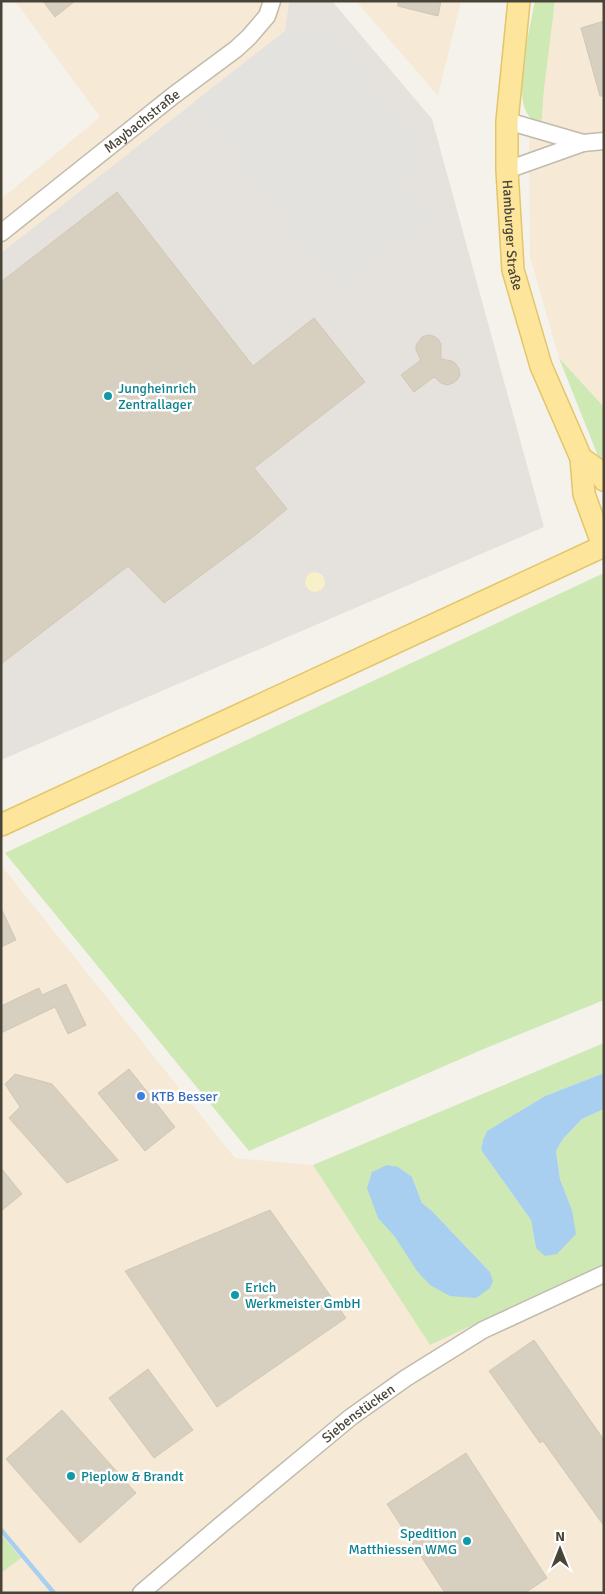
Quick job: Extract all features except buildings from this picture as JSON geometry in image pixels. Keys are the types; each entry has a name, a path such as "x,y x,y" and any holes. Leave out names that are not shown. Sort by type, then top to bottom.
{"main road":[{"name":"Hamburger Straße","path":"519,1 507,121 507,170 513,270 541,366 581,458 584,494 603,546"},
{"name":"Hamburger Straße","path":"581,458 598,470 604,480"},
{"path":"1,825 603,546"}],"street":[{"name":"Maybachstraße","path":"1,233 174,95 236,49 267,16 272,1"},
{"path":"507,121 583,142"},
{"path":"507,170 583,142 604,140"},
{"name":"Siebenstücken","path":"141,1593 229,1518 352,1418 412,1373 483,1330 604,1274"}],"shaded area":[{"path":"15,1 289,1 285,31 1,253 1,199 100,117"},
{"path":"289,1 332,1 432,119 544,527 1,760 1,253 285,31"},
{"path":"356,1 461,1 438,96"},
{"path":"556,1 604,1 604,407 559,358 530,257 529,134"},
{"path":"285,31 330,32 429,159 402,183 430,219 338,288 196,100"},
{"path":"297,541 301,545 199,620 196,616"},
{"path":"1,865 235,1158 313,1165 430,1345 604,1264 604,1593 1,1593"}],"green space":[{"path":"535,1 555,1 541,126 527,113 522,96 525,54"},
{"path":"559,358 604,407 604,467 602,466"},
{"path":"604,573 604,1000 486,1048 249,1151 5,853"},
{"path":"604,1043 604,1073 545,1096 487,1131 481,1150 531,1220 536,1248 572,1210 560,1179 556,1151 563,1139 582,1119 604,1109 604,1264 430,1345 313,1165","holes":["412,1177 422,1203 432,1211 490,1272 395,1237 378,1217"]},
{"path":"1,1535 21,1558 1,1573"}],"sand":[{"path":"315,572 322,575 325,582 322,589 315,592 308,589 305,582 308,575"}],"water":[{"path":"604,1073 604,1109 582,1119 563,1139 556,1151 560,1179 572,1210 576,1234 557,1254 545,1256 536,1248 531,1220 481,1150 483,1140 487,1131 545,1096"},
{"path":"387,1165 398,1167 412,1177 422,1203 432,1211 490,1272 493,1281 490,1288 476,1298 450,1296 430,1285 417,1271 395,1237 378,1218 367,1188 372,1172"}],"waterway":[{"path":"1,1530 54,1593"}],"place":[{"name":"Jungheinrich Zentrallager","path":"108,396"},
{"name":"KTB Besser","path":"141,1096"},
{"name":"Erich Werkmeister GmbH","path":"235,1295"},
{"name":"Pieplow & Brandt","path":"71,1476"},
{"name":"Spedition Matthiessen WMG","path":"467,1541"}]}
